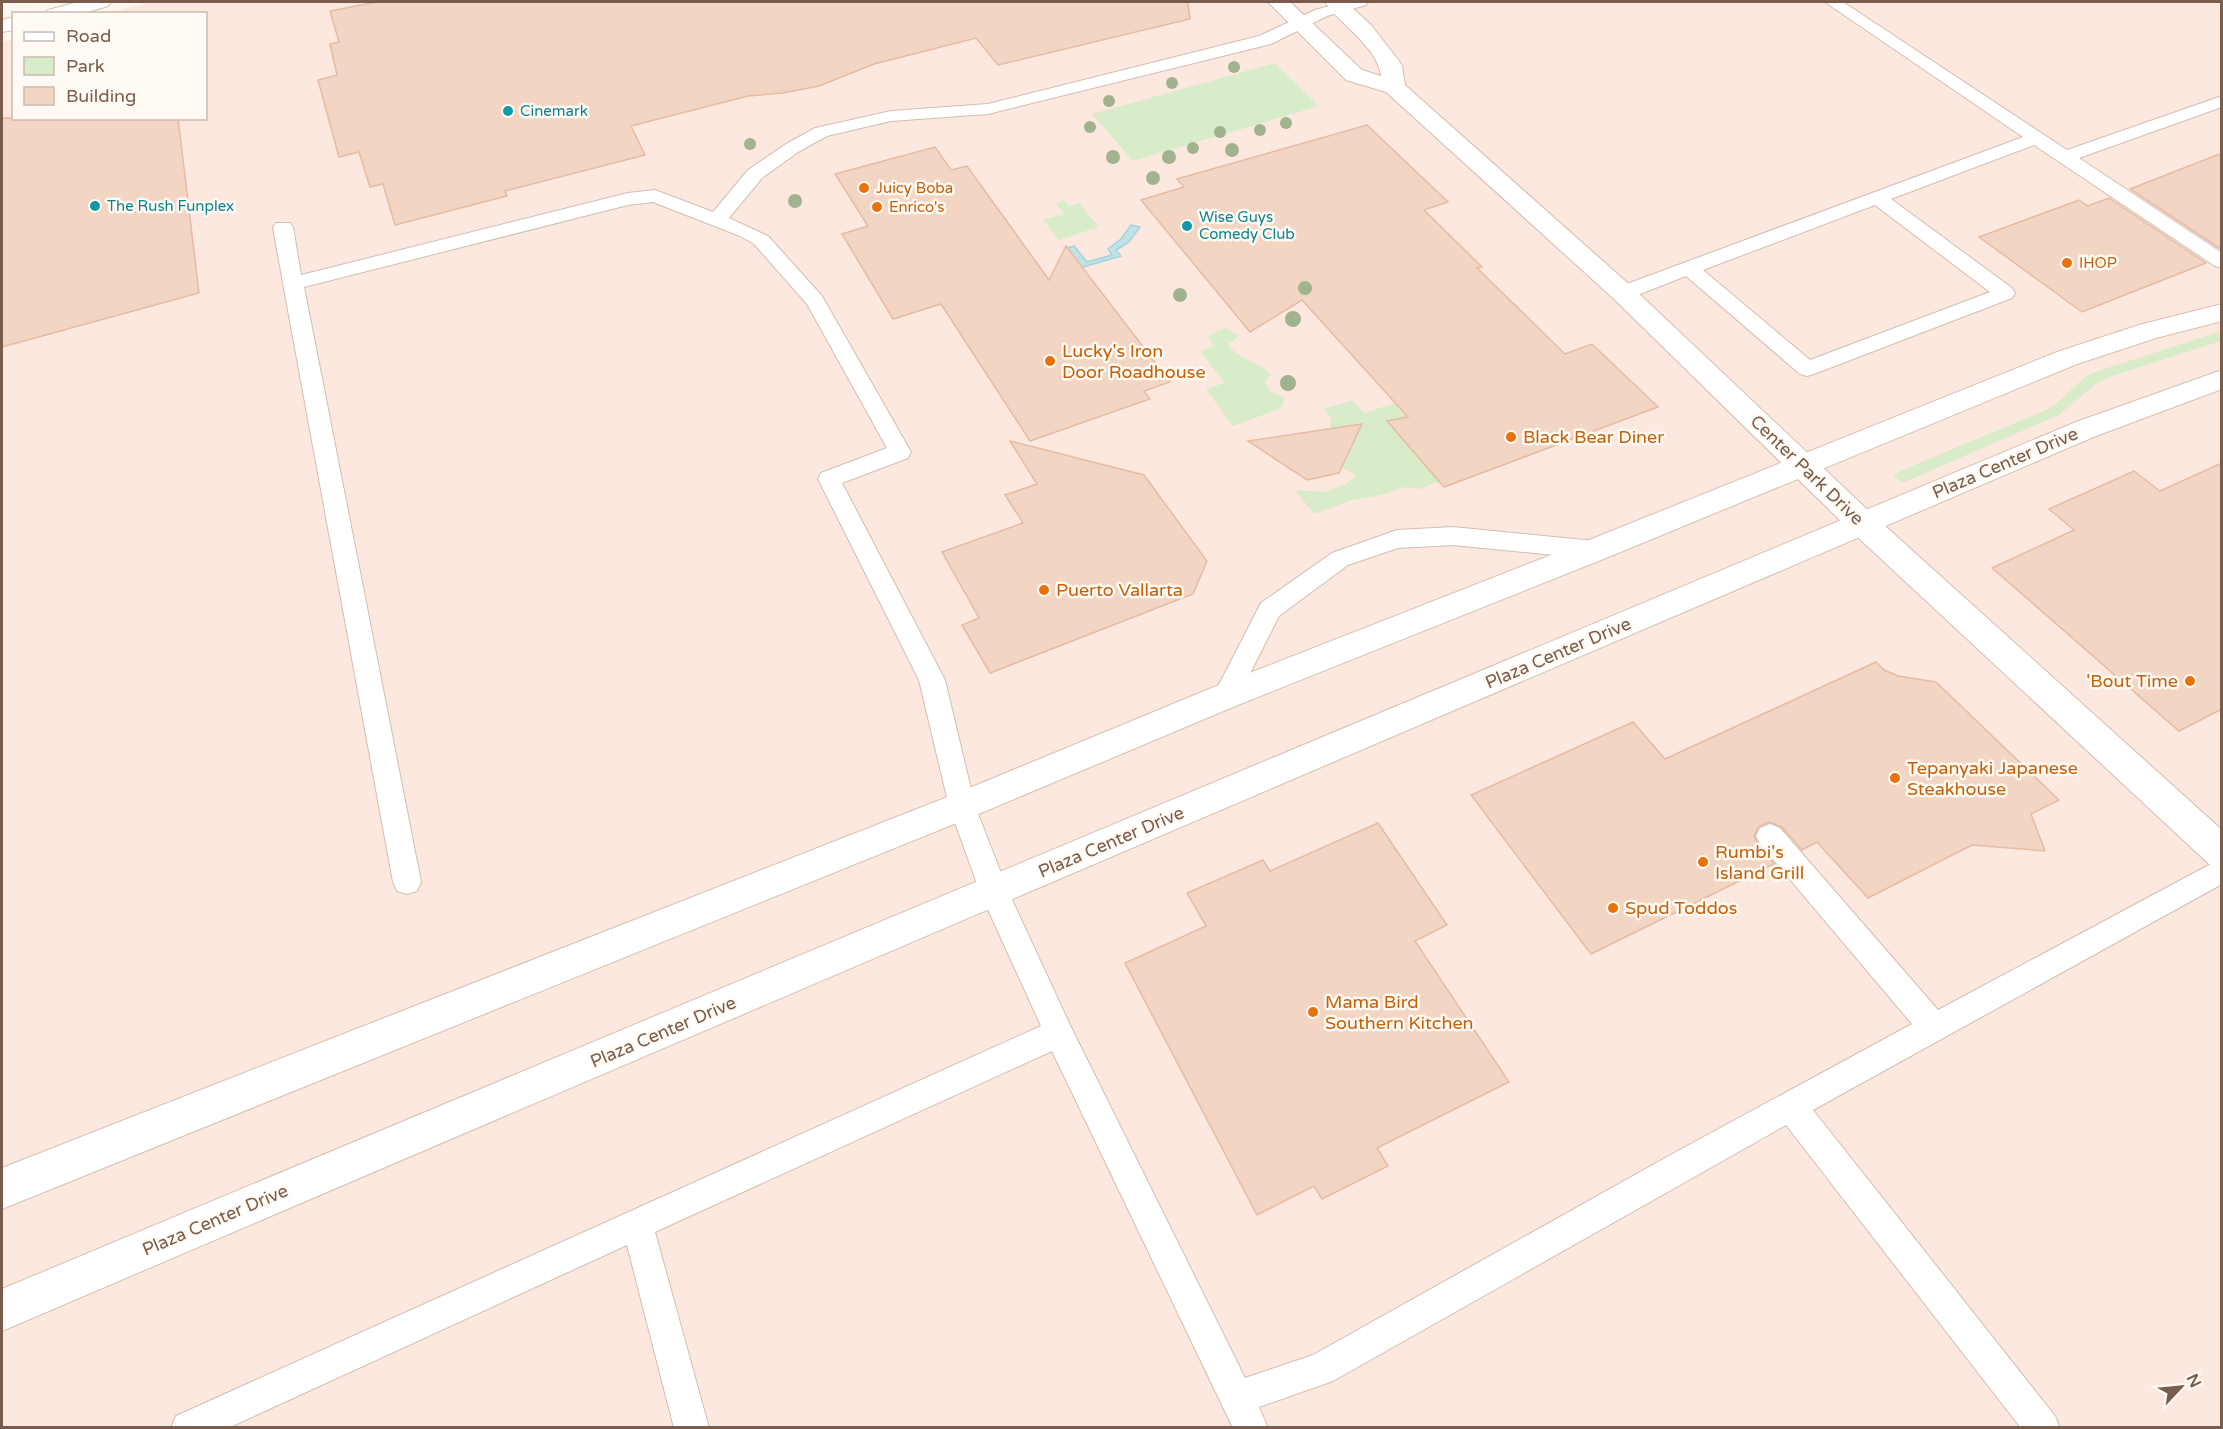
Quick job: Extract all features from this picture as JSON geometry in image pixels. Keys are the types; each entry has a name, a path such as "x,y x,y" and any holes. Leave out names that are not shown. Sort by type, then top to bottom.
{"street":[{"path":"63,12 101,2"},
{"name":"Center Park Drive","path":"1278,2 1354,75 1394,87 1623,293 1862,523 2222,853"},
{"path":"1345,3 1391,66 1394,87"},
{"path":"2,1189 962,806 1226,696 1595,550 2067,358 2148,332 2222,312"},
{"name":"Plaza Center Drive","path":"2,1310 2086,429 2222,379"}],"lane":[{"path":"1833,2 2222,262"},
{"path":"717,220 755,174 792,148 821,132 891,116 988,109 1264,40 1300,21 1345,3"},
{"path":"2065,157 2222,101"},
{"path":"1623,293 2036,138"},
{"path":"293,283 628,199 655,196 761,240 815,301 900,452 829,479 932,680 962,806 994,892 1059,1033 1251,1428"},
{"path":"1689,268 1807,369 2005,293 1877,197"},
{"path":"283,227 407,882"},
{"path":"1226,696 1270,610 1340,559 1397,539 1452,536 1595,550"},
{"path":"1770,837 1934,1027"},
{"path":"1237,1398 1321,1369 1685,1164 2222,870"},
{"path":"188,1428 1059,1033"},
{"path":"1791,1107 2043,1428"},
{"path":"637,1224 692,1428"}],"shaded area":[{"path":"152,2 2221,2 2221,1427 2,1428 2,42 12,39 12,120 207,120 207,12 111,12"}],"green space":[{"path":"1275,63 1319,106 1133,161 1092,114"},
{"path":"1064,200 1069,206 1079,203 1099,227 1059,240 1043,220 1064,214 1056,203"},
{"path":"1226,327 1239,337 1228,344 1232,349 1271,374 1265,381 1270,391 1285,398 1281,408 1233,426 1206,389 1224,383 1200,351 1214,346 1208,337"},
{"path":"2221,331 2221,341 2106,378 2059,415 1907,481 1901,482 1894,476 1900,471 2046,410 2092,373"},
{"path":"1352,400 1364,413 1405,400 1439,481 1420,489 1405,487 1382,495 1352,500 1314,514 1295,490 1324,492 1346,484 1356,475 1342,468 1349,451 1332,438 1335,430 1330,429 1331,418 1324,409"}],"water":[{"path":"1131,225 1140,227 1129,242 1116,250 1121,256 1080,268 1065,249 1074,246 1087,262 1112,255 1108,249 1121,239"}],"building":[{"name":"Cinemark","path":"376,2 1188,2 1190,19 998,65 976,38 874,64 819,86 783,93 748,96 631,126 645,155 505,191 507,196 395,225 383,184 370,187 359,152 339,157 318,80 337,75 330,44 339,42 330,11"},
{"name":"The Rush Funplex","path":"2,118 12,118 12,120 178,120 199,293 2,347"},
{"path":"1367,125 1448,202 1424,210 1482,267 1477,268 1565,354 1592,344 1658,407 1444,487 1387,421 1408,417 1302,300 1250,332 1141,200 1184,187 1177,179"},
{"path":"935,147 951,170 967,166 1049,280 1066,246 1170,382 1144,391 1150,399 1030,441 941,304 893,319 842,234 868,226 835,174"},
{"path":"2222,153 2222,250 2130,189"},
{"path":"2109,198 2206,263 2082,312 1979,237 2079,200 2088,206"},
{"path":"1362,424 1339,473 1307,480 1248,441"},
{"path":"1010,441 1144,475 1207,561 1193,594 990,673 962,625 979,618 942,552 1023,523 1005,495 1037,484"},
{"path":"2222,463 2222,709 2179,731 1992,568 2074,530 2049,509 2134,471 2160,491"},
{"path":"1876,662 1884,670 1898,676 1936,682 2059,800 2031,814 2045,851 1972,845 1868,898 1817,842 1802,850 1782,827 1769,822 1758,827 1754,837 1774,864 1591,954 1471,795 1633,722 1665,759"},
{"path":"1378,823 1447,925 1415,941 1509,1082 1377,1148 1388,1166 1322,1199 1314,1186 1257,1215 1125,963 1206,926 1187,893 1263,860 1270,871"}],"place":[{"name":"Cinemark","path":"508,111"},
{"name":"Juicy Boba","path":"864,188"},
{"name":"The Rush Funplex","path":"95,206"},
{"name":"Enrico's","path":"877,207"},
{"name":"Wise Guys Comedy Club","path":"1187,226"},
{"name":"IHOP","path":"2067,263"},
{"name":"Lucky's Iron Door Roadhouse","path":"1050,361"},
{"name":"Black Bear Diner","path":"1511,437"},
{"name":"Puerto Vallarta","path":"1044,590"},
{"name":"'Bout Time","path":"2190,681"},
{"name":"Tepanyaki Japanese Steakhouse","path":"1895,778"},
{"name":"Rumbi's Island Grill","path":"1703,862"},
{"name":"Spud Toddos","path":"1613,908"},
{"name":"Mama Bird Southern Kitchen","path":"1313,1012"}]}
